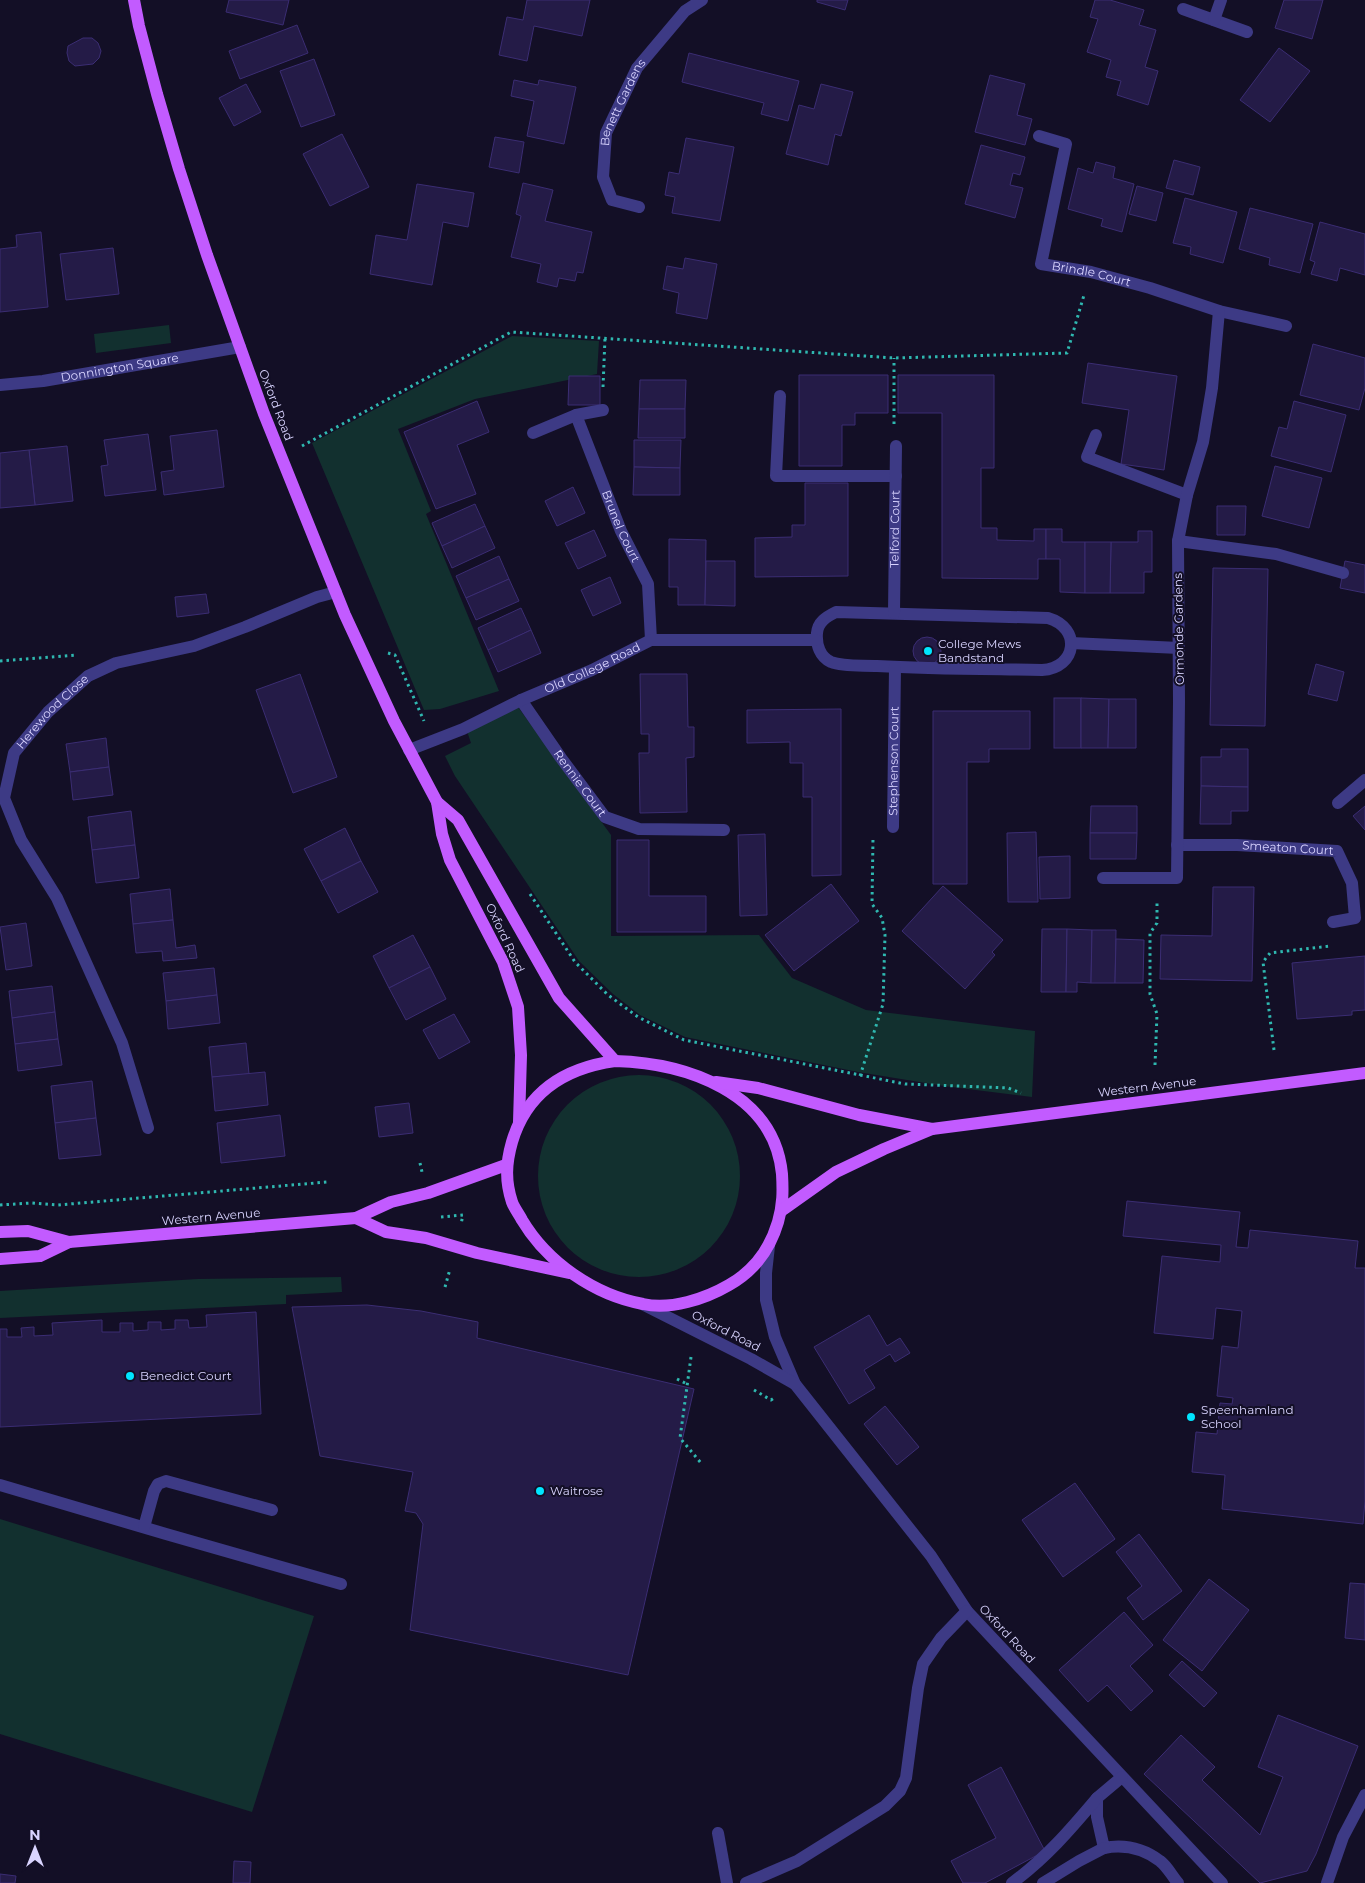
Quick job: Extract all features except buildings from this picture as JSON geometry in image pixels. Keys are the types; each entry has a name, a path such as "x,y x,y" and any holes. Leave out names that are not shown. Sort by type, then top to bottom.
{"main road":[{"name":"Oxford Road","path":"134,0 138,26 179,170 264,414 336,592 394,721 437,802 442,834 450,860 503,962 518,1006 521,1055 519,1122"},
{"name":"Oxford Road","path":"437,802 458,820 559,998 615,1061"},
{"path":"615,1061 662,1066 685,1071 708,1080 748,1105 759,1115 768,1129 780,1160 784,1195 781,1211 769,1246 755,1265 743,1277 715,1292 681,1303 644,1305 621,1298 571,1274 539,1244 513,1204 507,1183 506,1165 519,1122 541,1092 552,1083 582,1068 615,1061"},
{"name":"Western Avenue","path":"781,1211 836,1172 932,1129 1365,1073"},
{"name":"Western Avenue","path":"708,1080 758,1088 859,1115 932,1129"},
{"name":"Western Avenue","path":"0,1232 28,1231 69,1242 356,1218 391,1202 428,1193 506,1165"},
{"name":"Western Avenue","path":"356,1218 386,1232 426,1238 477,1253 571,1274"},
{"name":"Western Avenue","path":"0,1259 40,1256 69,1242"}],"street":[{"name":"Benett Gardens","path":"639,207 612,200 602,176 606,133 637,68 685,11 702,0"},
{"path":"1214,20 1221,0"},
{"path":"1184,9 1247,32"},
{"name":"Brindle Court","path":"1039,136 1066,144 1041,264 1091,272 1219,310 1286,326"},
{"name":"Ormonde Gardens","path":"1103,878 1177,878 1178,541 1186,495 1203,442 1212,388 1219,310"},
{"name":"Donnington Square","path":"0,385 52,380 240,347"},
{"path":"780,396 776,476 896,476"},
{"path":"533,433 576,415 602,410"},
{"name":"Brunel Court","path":"576,415 621,531 648,584 651,640"},
{"path":"1096,435 1087,457 1186,495"},
{"name":"Telford Court","path":"894,613 896,446"},
{"path":"1178,541 1276,554 1343,573"},
{"name":"Herewood Close","path":"148,1128 122,1043 57,898 21,840 2,800 14,753 48,712 88,676 116,663 194,646 317,597 336,592"},
{"path":"836,612 1048,618 1064,626 1069,634 1071,643 1070,652 1066,660 1051,670 839,664 824,658 819,651 816,640 818,628 822,621 836,612"},
{"name":"Old College Road","path":"409,750 463,729 522,700 592,670 651,640 816,640"},
{"path":"1071,643 1179,648"},
{"name":"Stephenson Court","path":"892,827 894,667"},
{"name":"Rennie Court","path":"522,700 561,758 605,817 639,829 724,830"},
{"path":"1338,803 1365,780"},
{"name":"Smeaton Court","path":"1177,846 1246,846 1337,851 1352,883 1355,918 1333,922"},
{"name":"Oxford Road","path":"769,1246 766,1300 775,1337 795,1384 931,1556 967,1611 1222,1883"},
{"name":"Oxford Road","path":"644,1305 751,1359 795,1384"},
{"path":"144,1527 154,1491 158,1484 166,1481 272,1510"},
{"path":"0,1484 341,1584"},
{"path":"746,1883 797,1861 885,1806 900,1791 906,1778 923,1664 941,1638 967,1611"},
{"path":"1012,1883 1034,1867 1056,1846 1097,1798 1122,1776"},
{"path":"1326,1883 1343,1836 1365,1795"},
{"path":"1097,1798 1097,1816 1104,1848"},
{"path":"718,1833 727,1883"},
{"path":"1043,1883 1104,1848 1118,1845 1138,1849 1162,1862 1178,1883"}],"path":[{"path":"301,447 511,332 894,358 1067,353 1091,272"},
{"path":"602,410 605,338"},
{"path":"894,358 894,433 896,446"},
{"path":"0,661 75,654 116,663"},
{"path":"401,670 421,714"},
{"name":"Stephenson Court","path":"860,1076 883,1004 885,935 882,918 872,904 873,836 892,827"},
{"path":"1155,1065 1158,1014 1150,994 1150,933 1157,923 1157,878"},
{"path":"547,920 575,962 616,1001 638,1017 684,1040 905,1084 1008,1088"},
{"path":"1274,1050 1263,962 1270,953 1332,946 1333,922"},
{"path":"0,1205 31,1203 58,1205 328,1182"},
{"path":"692,1357 680,1438 701,1463"},
{"path":"677,1379 687,1384"}],"green space":[{"path":"169,325 171,343 96,353 94,334"},
{"path":"512,336 599,341 597,374 475,399 398,429 431,511 426,514 499,691 440,709 424,710 312,443"},
{"path":"518,707 611,835 611,936 759,935 792,978 866,1010 1035,1031 1032,1097 944,1086 858,1072 685,1037 640,1015 613,994 579,961 455,776 445,756 471,743 467,731"},
{"path":"629,1075 649,1075 668,1079 687,1087 703,1098 717,1112 728,1128 736,1147 740,1176 736,1205 728,1224 717,1240 703,1254 687,1265 668,1273 649,1277 629,1277 610,1273 591,1265 575,1254 561,1240 550,1224 542,1205 538,1186 538,1166 542,1147 550,1128 561,1112 575,1098 591,1087 610,1079"},
{"path":"341,1277 342,1292 286,1295 286,1304 0,1318 0,1291 198,1279"},
{"path":"0,1519 314,1616 252,1812 0,1734"}],"place":[{"name":"College Mews Bandstand","path":"928,651"},
{"name":"Benedict Court","path":"130,1376"},
{"name":"Speenhamland School","path":"1191,1417"},
{"name":"Waitrose","path":"540,1491"}]}
